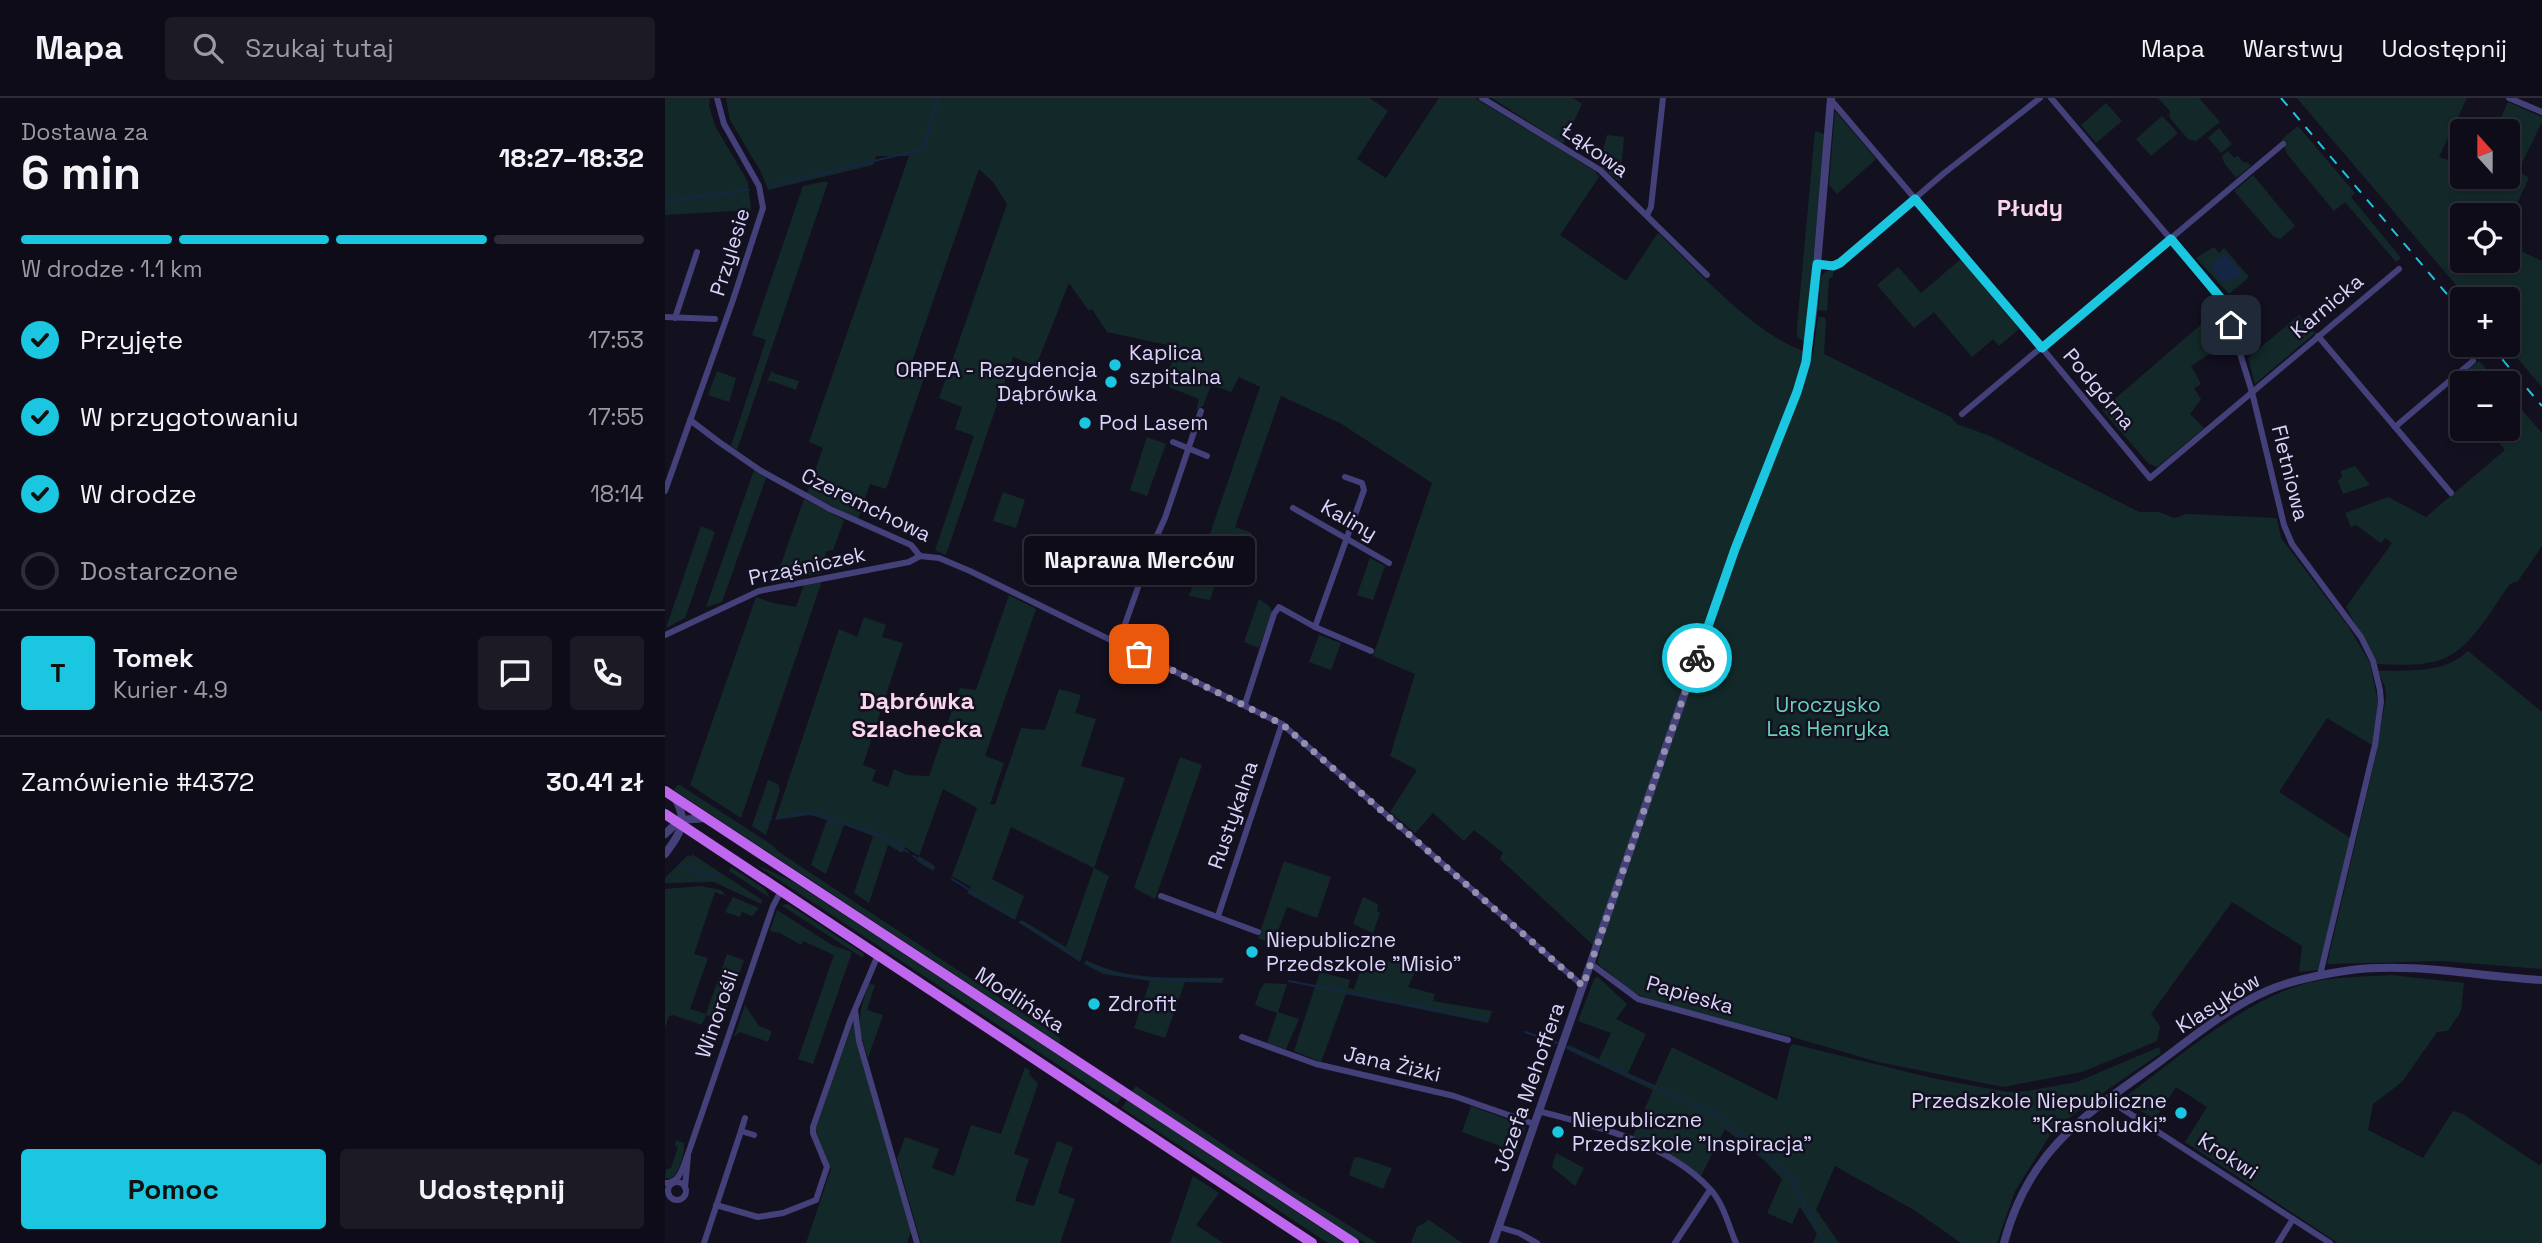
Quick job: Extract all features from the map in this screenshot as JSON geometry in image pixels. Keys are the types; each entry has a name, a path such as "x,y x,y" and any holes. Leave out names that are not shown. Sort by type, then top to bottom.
{"main road":[{"name":"Modlińska","path":"665,791 1353,1243"},
{"name":"Modlińska","path":"665,815 681,822 1312,1243"}],"street":[{"name":"Przylesie","path":"665,491 764,208 759,186 724,124 717,98"},
{"name":"Łąkowa","path":"1482,98 1600,170 1707,275"},
{"path":"1647,215 1651,207 1663,98"},
{"path":"1817,264 1833,266 1840,263 2040,98"},
{"name":"Fletniowa","path":"2051,98 2224,302 2252,392 2282,517 2292,544 2361,637 2373,661 2381,702 2375,745 2320,975"},
{"path":"2509,98 2542,112"},
{"name":"Podgórna","path":"1831,99 2150,478"},
{"name":"Józefa Mehoffera","path":"1493,1243 1735,549 1797,392 1809,348 1831,99"},
{"path":"1962,414 2283,144"},
{"path":"675,318 697,252"},
{"name":"Karnicka","path":"2150,478 2399,269"},
{"path":"665,317 715,319"},
{"path":"2318,336 2451,493"},
{"path":"2395,427 2473,361"},
{"path":"1118,644 1201,411"},
{"name":"Czeremchowa","path":"690,419 761,471 830,509 911,545 920,556 939,558 970,570 1282,724 1583,986"},
{"path":"1173,442 1207,456"},
{"path":"1315,627 1348,540 1364,486 1359,481 1345,477"},
{"name":"Kaliny","path":"1293,508 1388,563"},
{"name":"Prząśniczek","path":"665,635 759,591 909,562 920,556"},
{"path":"1245,704 1274,614 1279,607 1315,627 1371,651"},
{"name":"Rustykalna","path":"1218,916 1282,724"},
{"path":"665,854 674,842 681,822 675,798"},
{"path":"665,815 665,834"},
{"path":"665,834 681,822 706,818"},
{"path":"674,842 687,834 697,835"},
{"name":"Winorośli","path":"674,1182 689,1151 773,906 781,891"},
{"path":"1161,896 1258,932"},
{"path":"716,1205 758,1217 783,1213 816,1200 827,1167 813,1127 878,955"},
{"name":"Papieska","path":"1591,964 1638,999 1789,1040"},
{"name":"Klasyków","path":"2004,1243 2017,1205 2040,1163 2072,1126 2243,1003 2282,985 2354,970 2387,968 2542,980"},
{"path":"855,1010 859,1041 916,1243"},
{"name":"Jana Żiżki","path":"1242,1037 1316,1064 1475,1102 1534,1124"},
{"name":"Krokwi","path":"2107,1099 2330,1243"},
{"path":"1538,1111 1603,1128 1642,1144 1685,1168 1710,1190 1736,1243"},
{"path":"703,1243 745,1118"},
{"path":"741,1131 754,1135"},
{"name":"Winorośli","path":"685,1187 689,1151"},
{"path":"665,1183 674,1182 680,1182 685,1187 686,1193 680,1199 674,1199 667,1192 674,1182"},
{"path":"1675,1243 1710,1190"},
{"path":"2277,1243 2293,1219"},
{"path":"1499,1227 1519,1233 1537,1243"}],"green space":[{"path":"665,98 710,98 709,106 715,126 748,182 751,210 665,215"},
{"name":"Uroczysko Las Henryka","path":"726,98 1370,98 1388,111 1357,159 1386,178 1439,98 1475,98 1595,171 1599,177 1560,235 1626,281 1658,233 1711,285 1771,335 1813,354 1818,317 1824,317 1824,354 1951,417 1957,424 1990,436 2139,512 2159,512 2174,518 2187,514 2277,518 2281,538 2348,626 2370,663 2378,702 2372,745 2327,718 2279,792 2352,839 2318,970 2299,972 2302,946 2232,902 2151,1014 2160,1026 2157,1041 2082,1072 2003,1087 1878,1062 1789,1036 1667,1006 1634,993 1597,963 1602,944 1593,945 1500,859 1503,853 1474,830 1464,841 1433,813 1415,833 1390,812 1417,770 1390,756 1415,674 1373,656 1432,483 1340,423 1281,396 1235,527 1252,533 1234,583 1219,575 1210,600 1189,596 1260,387 1239,377 1231,392 1211,385 1203,406 1196,410 1199,399 1164,385 1177,347 1107,332 1092,309 1089,311 1069,283 1036,366 1013,357 946,555 935,550 974,436 955,429 962,407 939,398 1007,204 993,182 979,169 908,373 924,378 886,489 870,484 858,519 807,493 823,448 809,442 909,156 876,156 873,165 768,190 761,172 730,120"},
{"path":"1492,98 1573,98 1582,104 1563,144"},
{"path":"2158,98 2199,98 2220,122 2196,141 2188,139 2169,117 2170,111"},
{"path":"2297,98 2467,98 2457,119 2450,119 2450,134 2439,157 2450,160 2450,189 2520,189 2520,172 2529,178 2517,203 2450,203 2450,273 2520,273 2520,251 2542,261 2542,387 2516,357 2520,357 2520,287 2458,287"},
{"path":"2508,102 2542,117 2520,167 2520,119 2500,119"},
{"path":"2106,103 2122,121 2096,143 2081,125"},
{"path":"1835,111 1876,159 1837,194 1829,185"},
{"path":"2162,116 2178,133 2151,156 2136,139"},
{"path":"2298,126 2355,193 2351,197 2401,258 2396,262 2345,202 2334,211 2287,154 2282,139"},
{"path":"2219,128 2232,144 2221,153 2208,138"},
{"path":"1815,131 1824,134 1806,343 1797,337 1797,327"},
{"path":"1607,135 1624,137 1620,182 1599,165"},
{"path":"2228,151 2234,158 2238,156 2251,166 2236,178 2224,163 2222,156"},
{"path":"2253,175 2295,226 2280,239 2273,236 2234,191"},
{"path":"828,182 737,450 731,446 766,340 752,335 803,186"},
{"path":"2214,247 2219,253 2224,248 2249,277 2229,294 2196,258"},
{"path":"1961,259 2019,329 1999,346 1993,339 1972,357 1934,312 1914,328 1877,285 1898,267 1921,293"},
{"path":"1827,271 1833,271 1833,276 1829,279 1827,311 1818,310 1821,276"},
{"path":"2219,309 2231,340 2191,366 2201,384 2194,388 2201,399 2190,414 2204,428 2157,467 2149,464 2102,410"},
{"path":"2299,315 2315,333 2255,384 2248,358"},
{"path":"2479,361 2488,371 2466,371"},
{"path":"772,370 773,373 799,381 796,390 767,382"},
{"path":"717,371 736,378 729,402 708,395"},
{"path":"2520,408 2542,433 2542,546 2518,581 2510,584 2475,633 2458,650 2441,660 2423,664 2377,664 2346,607 2392,543 2385,538 2381,543 2356,525 2351,527 2345,513 2388,497 2426,517 2505,450 2497,441 2520,441"},
{"path":"1147,437 1166,444 1147,496 1130,490"},
{"path":"2355,466 2370,485 2343,494 2338,481 2342,477 2341,471"},
{"path":"754,470 766,478 722,602 706,607"},
{"path":"1003,492 1025,500 1016,528 993,521"},
{"path":"804,499 844,520 833,550 826,551 822,573 775,581"},
{"path":"701,526 715,532 685,618 666,628"},
{"path":"1165,535 1167,541 1180,545 1177,554 1156,547"},
{"path":"1370,558 1385,566 1373,600 1357,595"},
{"path":"822,581 741,818 690,785 756,597 796,607 804,585"},
{"path":"1009,595 1036,609 985,756 1004,763 990,804 995,805 1021,728 1045,730 1059,689 1081,695 1075,713 1096,719 1081,766 1125,778 1094,868 1011,827 992,879 1024,896 1015,920 967,893 971,887 952,876 977,808 943,789 919,856 905,847 902,853 888,845 869,903 854,893 873,836 844,825 826,874 811,865 827,820 810,815 775,820 839,629 857,637 864,617 886,625 882,637 903,643 863,765 876,770 872,781 888,787 894,769 907,775 929,776 960,688 976,690"},
{"path":"1259,599 1269,606 1272,612 1259,648 1244,642"},
{"path":"1319,635 1341,643 1331,670 1309,662"},
{"path":"2468,651 2542,712 2542,969 2442,961 2327,964 2376,755 2386,697 2378,671 2437,667 2448,664"},
{"path":"1180,757 1202,765 1155,899 1134,888"},
{"path":"768,780 778,784 780,790 766,835 752,826"},
{"path":"677,785 772,845 1059,1037 1061,1041 1059,1043 674,790"},
{"path":"692,854 762,900 761,904 714,882 665,883 665,878"},
{"path":"919,856 935,866 933,871 917,861"},
{"path":"1284,861 1331,877 1317,918 1287,907 1273,944 1258,938"},
{"path":"755,864 792,881 1122,1097 1117,1104"},
{"path":"731,867 765,889 770,898 729,871"},
{"path":"1094,868 1109,876 1080,962 1018,922 1022,920 1066,947"},
{"path":"700,886 721,890 726,896 715,892 694,954 708,958 690,1009 706,1014 727,954 744,960 723,1020 706,1015 702,1025 673,1015 669,1016 665,1028 665,889"},
{"path":"733,897 759,908 752,916 742,912 740,917 725,912"},
{"path":"1363,897 1378,904 1377,911 1380,913 1373,933 1353,924"},
{"path":"788,904 864,954 863,958 781,905"},
{"path":"777,910 832,945 852,952 813,1064 798,1059 834,955 803,941 801,945 780,933 770,931"},
{"path":"1086,960 1102,967 1136,975 1224,978 1222,983 1185,982 1165,1038 1134,1028 1150,981 1103,974 1084,964"},
{"path":"1364,960 1397,962 1417,967 1408,987 1435,994 1433,1001 1492,1011 1488,1023 1346,994 1321,1062 1294,1051 1320,972 1350,980 1348,988 1354,989"},
{"path":"2392,975 2464,983 2461,1011 2448,1031 2437,1032 2402,1082 2373,1104 2368,1130 2423,1158 2453,1111 2463,1114 2539,1165 2542,1163 2542,1243 2338,1243 2185,1142 2207,1107 2176,1087 2155,1119 2121,1100 2228,1021 2274,996 2320,980"},
{"path":"1598,977 1627,1004 1616,1019 1646,1034 1628,1073 1655,1085 1672,1047 1777,1100 1793,1044 1932,1078 2007,1092 2077,1082 2159,1047 2161,1053 2091,1101 2052,1132 2015,1191 1997,1243 1961,1243 1914,1210 1835,1166 1816,1210 1839,1243 1813,1243 1817,1234 1800,1207 1792,1224 1767,1213 1782,1179 1765,1161 1725,1129 1701,1176 1667,1153 1632,1138 1653,1090 1566,1049 1569,1045 1599,1059 1611,1033 1578,1021 1594,979"},
{"path":"1265,983 1287,984 1278,1012 1299,1019 1286,1049 1267,1043 1277,1013 1255,1005"},
{"path":"869,984 875,985 867,1010 883,1015 868,1058 860,1021"},
{"path":"745,1005 759,1026 772,1031 768,1042 740,1032 734,1037"},
{"path":"854,1020 911,1231 907,1243 806,1243 831,1169 815,1129"},
{"path":"1025,1067 1038,1084 1014,1154 1029,1159 1015,1201 1034,1206 1057,1141 1073,1147 1058,1193 1075,1199 1060,1243 921,1243 897,1159 905,1137 939,1149 932,1168 954,1176 971,1125 1001,1134"},
{"path":"1136,1086 1287,1187 1377,1243 1366,1243 1351,1235 1132,1091"},
{"path":"1127,1100 1344,1243 1328,1243 1122,1108"},
{"path":"1471,1106 1526,1126 1522,1139 1516,1138 1514,1146 1519,1148 1517,1152 1462,1132"},
{"path":"676,1140 684,1143 679,1168 670,1179 665,1178 666,1169 671,1168 678,1147 675,1146"},
{"path":"1556,1153 1584,1168 1575,1186 1552,1167"},
{"path":"1354,1158 1392,1168 1383,1189 1349,1175"},
{"path":"1193,1176 1219,1193 1196,1225 1223,1243 1170,1243"},
{"path":"1429,1220 1462,1243 1411,1243 1417,1227"}],"water":[{"path":"2224,255 2229,257 2241,272 2239,278 2226,282 2220,280 2212,269 2214,261"}],"waterway":[{"path":"768,186 920,150 924,146 938,98"},
{"path":"665,201 749,190"},
{"path":"778,817 812,813 878,835 908,852"},
{"path":"756,827 762,821 771,819"},
{"path":"913,856 934,868"},
{"path":"683,864 704,875 719,874"},
{"path":"952,879 1014,918"},
{"path":"1020,922 1080,959"},
{"path":"1086,963 1135,977 1222,980"},
{"path":"1289,981 1484,1019"},
{"path":"1525,1032 1557,1043"},
{"path":"1567,1047 1721,1117 1790,1176 1825,1243"}],"railway":[{"path":"2281,98 2450,298"},
{"path":"2500,357 2542,406"}],"way so far":[{"path":"1139,654 1282,724 1583,986 1697,658"}],"place":[{"name":"Kaplica szpitalna","path":"1115,365"},
{"name":"ORPEA - Rezydencja Dąbrówka","path":"1111,382"},
{"name":"Pod Lasem","path":"1085,423"},
{"name":"Naprawa Merców","path":"1139,654"},
{"name":"Niepubliczne Przedszkole \"Misio\"","path":"1252,952"},
{"name":"Zdrofit","path":"1094,1004"},
{"name":"Przedszkole Niepubliczne \"Krasnoludki\"","path":"2181,1113"},
{"name":"Niepubliczne Przedszkole \"Inspiracja\"","path":"1558,1132"}],"district":[{"name":"Płudy","path":"2030,208"},
{"name":"Dąbrówka Szlachecka","path":"917,715"}],"route":[{"path":"1697,658 1735,549 1797,392 1809,348 1817,264 1833,266 1840,263 1915,199 2042,348 2171,239 2224,302 2231,325"}]}
